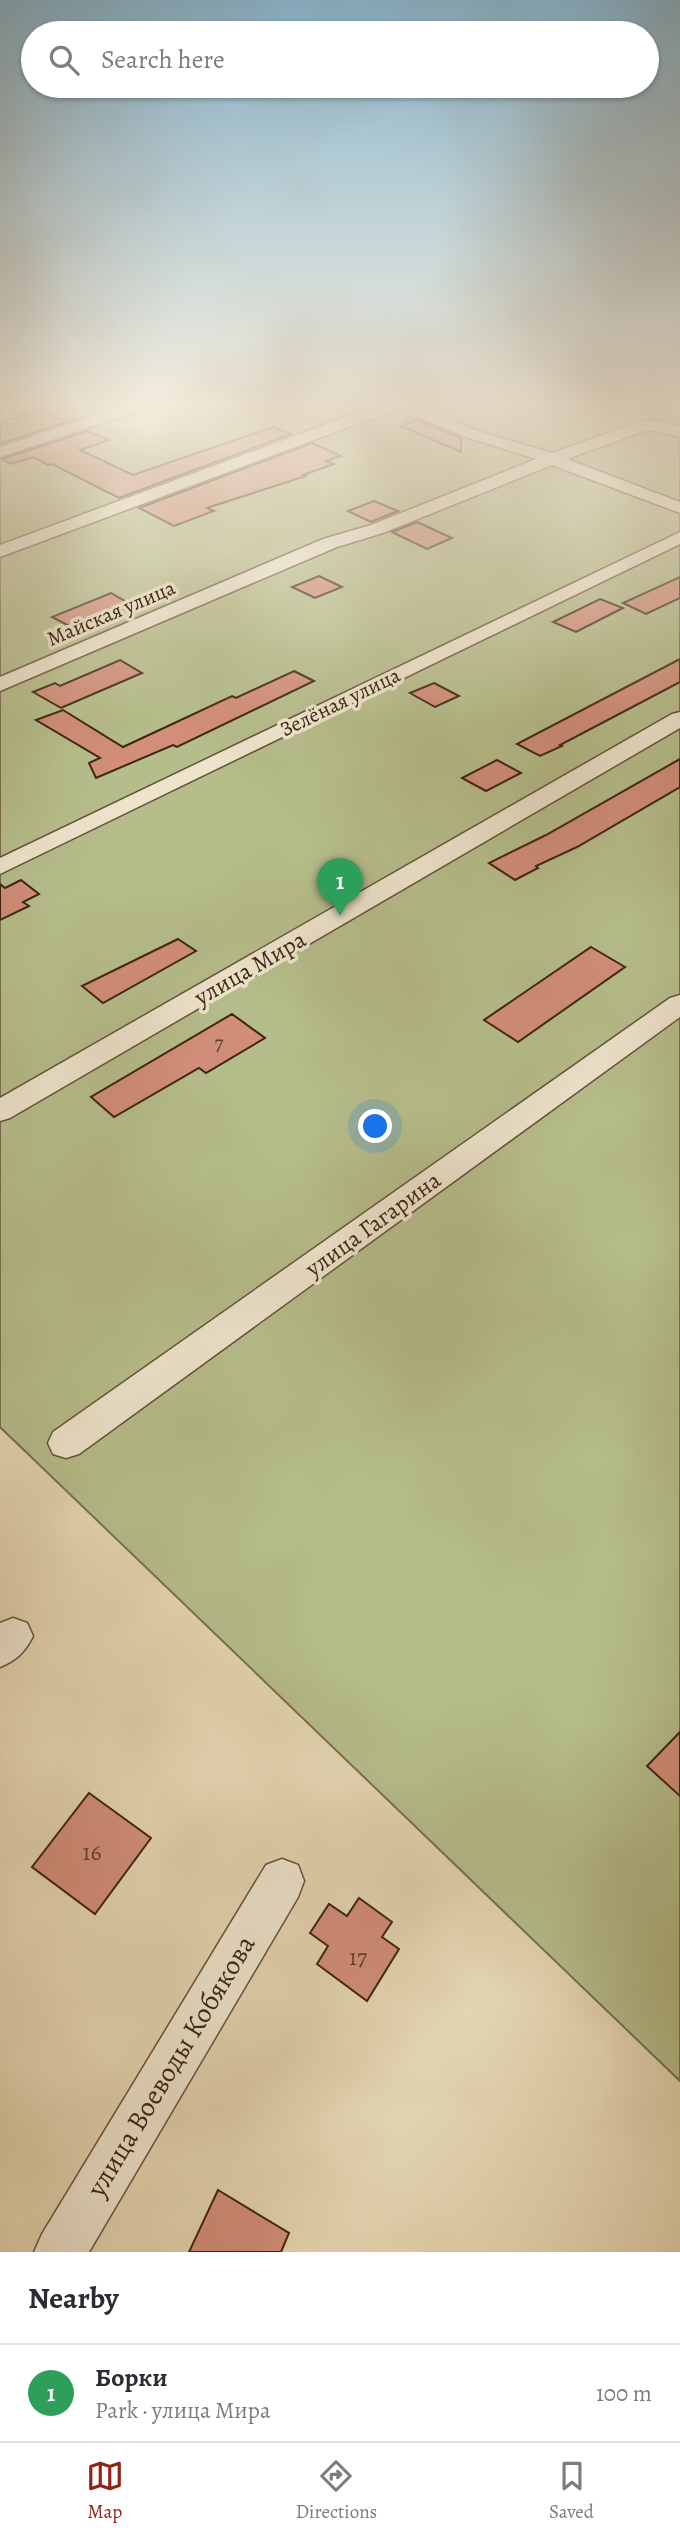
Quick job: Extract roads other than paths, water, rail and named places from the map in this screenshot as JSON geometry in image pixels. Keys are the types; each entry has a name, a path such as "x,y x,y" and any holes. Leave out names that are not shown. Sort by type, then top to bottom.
{"street":[{"path":"0,551 110,510"},
{"name":"Майская улица","path":"0,685 330,542 377,529 424,510"},
{"name":"Зелёная улица","path":"0,867 680,537"},
{"name":"улица Мира","path":"0,1111 680,719"},
{"name":"улица Гагарина","path":"66,1443 680,1004"},
{"name":"улица Воеводы Кобякова","path":"60,2252 282,1881"}],"place":[{"name":"Борки","path":"340,916"}]}
